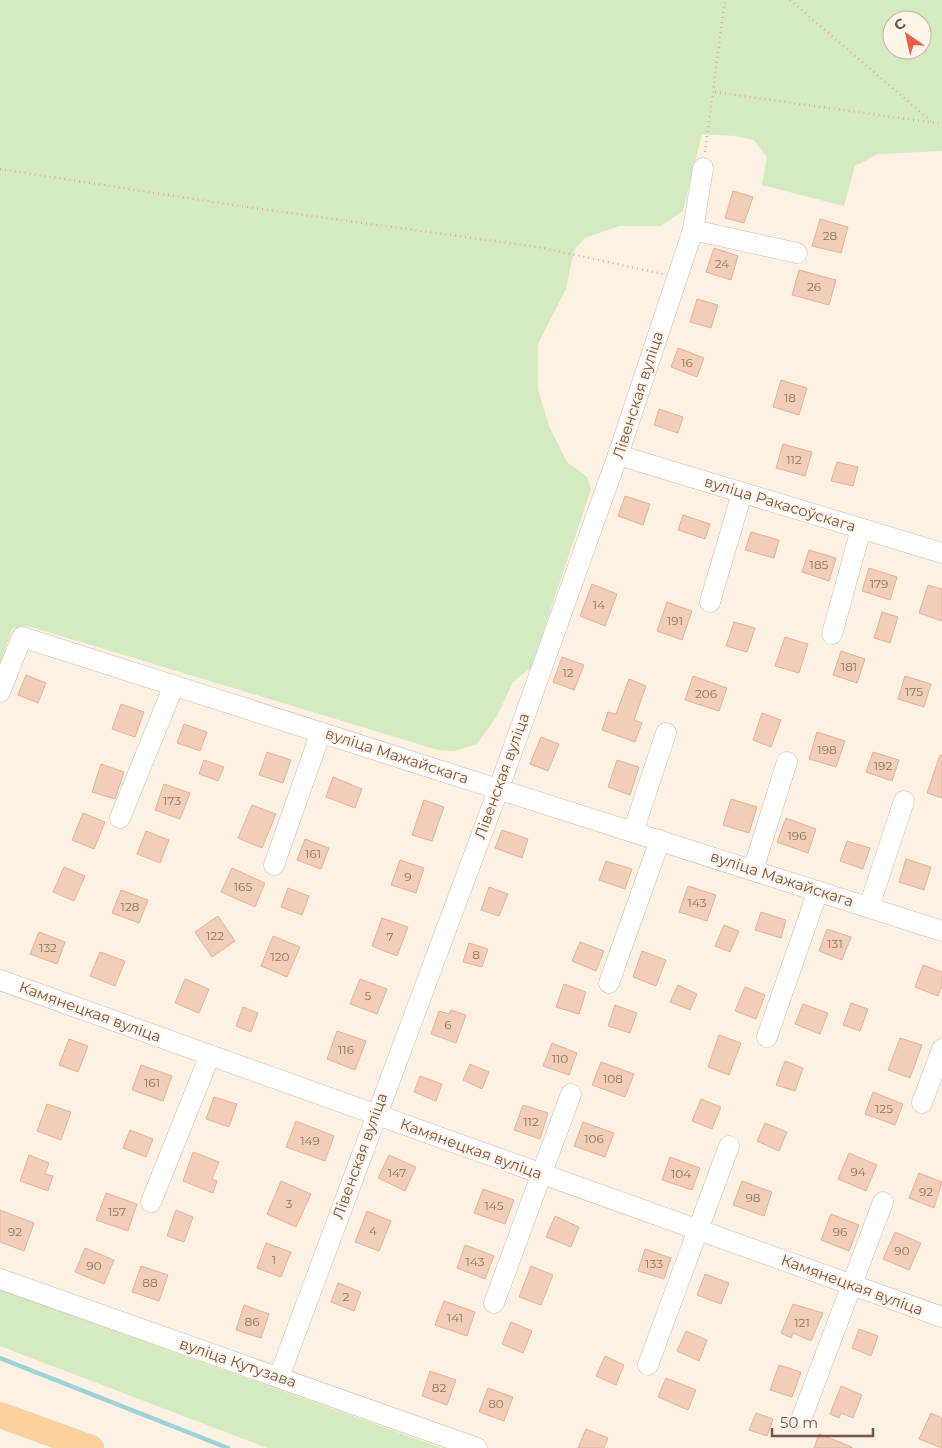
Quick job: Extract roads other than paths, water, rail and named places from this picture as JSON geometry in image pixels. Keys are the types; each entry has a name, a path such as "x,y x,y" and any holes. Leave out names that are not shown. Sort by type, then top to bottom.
{"main road":[{"path":"0,1415 91,1448"}],"street":[{"name":"Лівенская вуліца","path":"279,1377 375,1114 499,788 618,455 693,230 703,168"},
{"path":"693,230 797,253"},
{"name":"вуліца Ракасоўскага","path":"618,455 942,553"},
{"path":"710,602 742,493"},
{"path":"832,634 861,529"},
{"name":"вуліца Мажайскага","path":"0,692 22,637 942,931"},
{"path":"120,818 174,685"},
{"path":"274,865 321,732"},
{"path":"633,832 666,733"},
{"path":"753,870 787,762"},
{"path":"869,907 904,801"},
{"path":"609,983 660,840"},
{"path":"767,1037 818,891"},
{"name":"Камянецкая вуліца","path":"0,980 942,1317"},
{"path":"922,1103 942,1049"},
{"path":"152,1202 210,1055"},
{"path":"494,1304 543,1175 571,1094"},
{"path":"648,1365 729,1146"},
{"path":"802,1417 883,1202"},
{"name":"вуліца Кутузава","path":"0,1279 477,1448"}],"waterway":[{"path":"0,1358 228,1448"}]}
